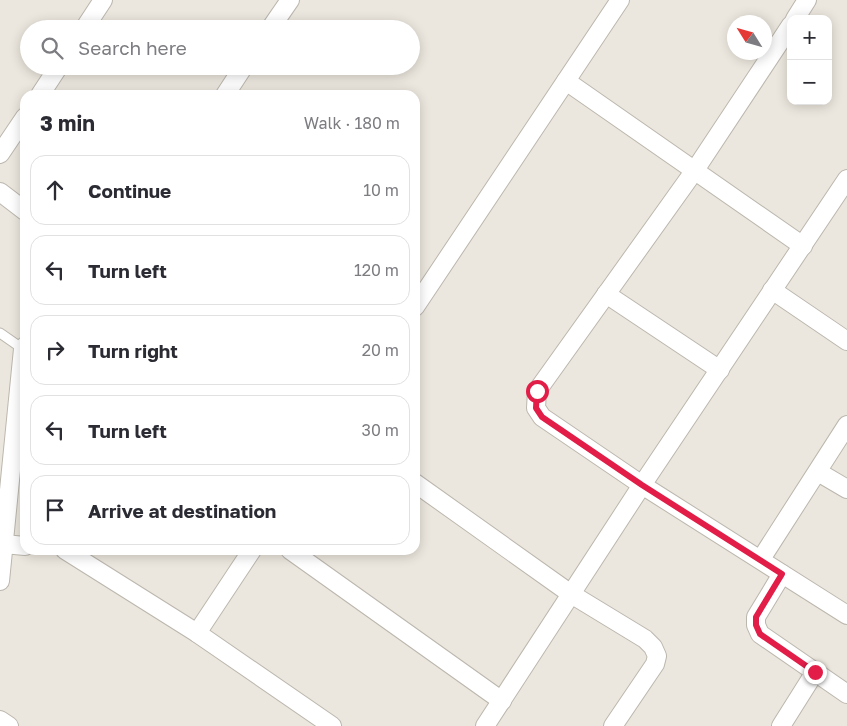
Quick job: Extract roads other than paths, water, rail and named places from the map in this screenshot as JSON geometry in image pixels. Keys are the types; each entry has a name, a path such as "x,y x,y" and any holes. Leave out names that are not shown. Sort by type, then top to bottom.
{"street":[{"path":"90,20 103,0"},
{"path":"276,20 290,0"},
{"path":"420,300 620,0"},
{"path":"798,15 807,0"},
{"path":"787,31 695,170 537,391 536,408 542,417 642,485 847,615"},
{"path":"43,90 53,75"},
{"path":"228,90 238,75"},
{"path":"566,81 803,246"},
{"path":"0,154 20,124"},
{"path":"485,726 642,485 772,290 845,185"},
{"path":"0,192 20,207"},
{"path":"772,290 847,341"},
{"path":"606,294 720,370"},
{"path":"0,581 20,387"},
{"path":"761,559 847,425"},
{"path":"818,472 847,489"},
{"path":"420,487 571,594 645,639 653,647 657,656 654,664 613,726"},
{"path":"4,544 20,546"},
{"path":"73,555 197,633 332,726"},
{"path":"197,633 249,555"},
{"path":"297,555 502,701"},
{"path":"782,574 756,617 756,625 760,634 847,694"},
{"path":"781,726 815,672"},
{"path":"0,720 9,726"}],"lane":[{"path":"0,333 20,346"}]}
